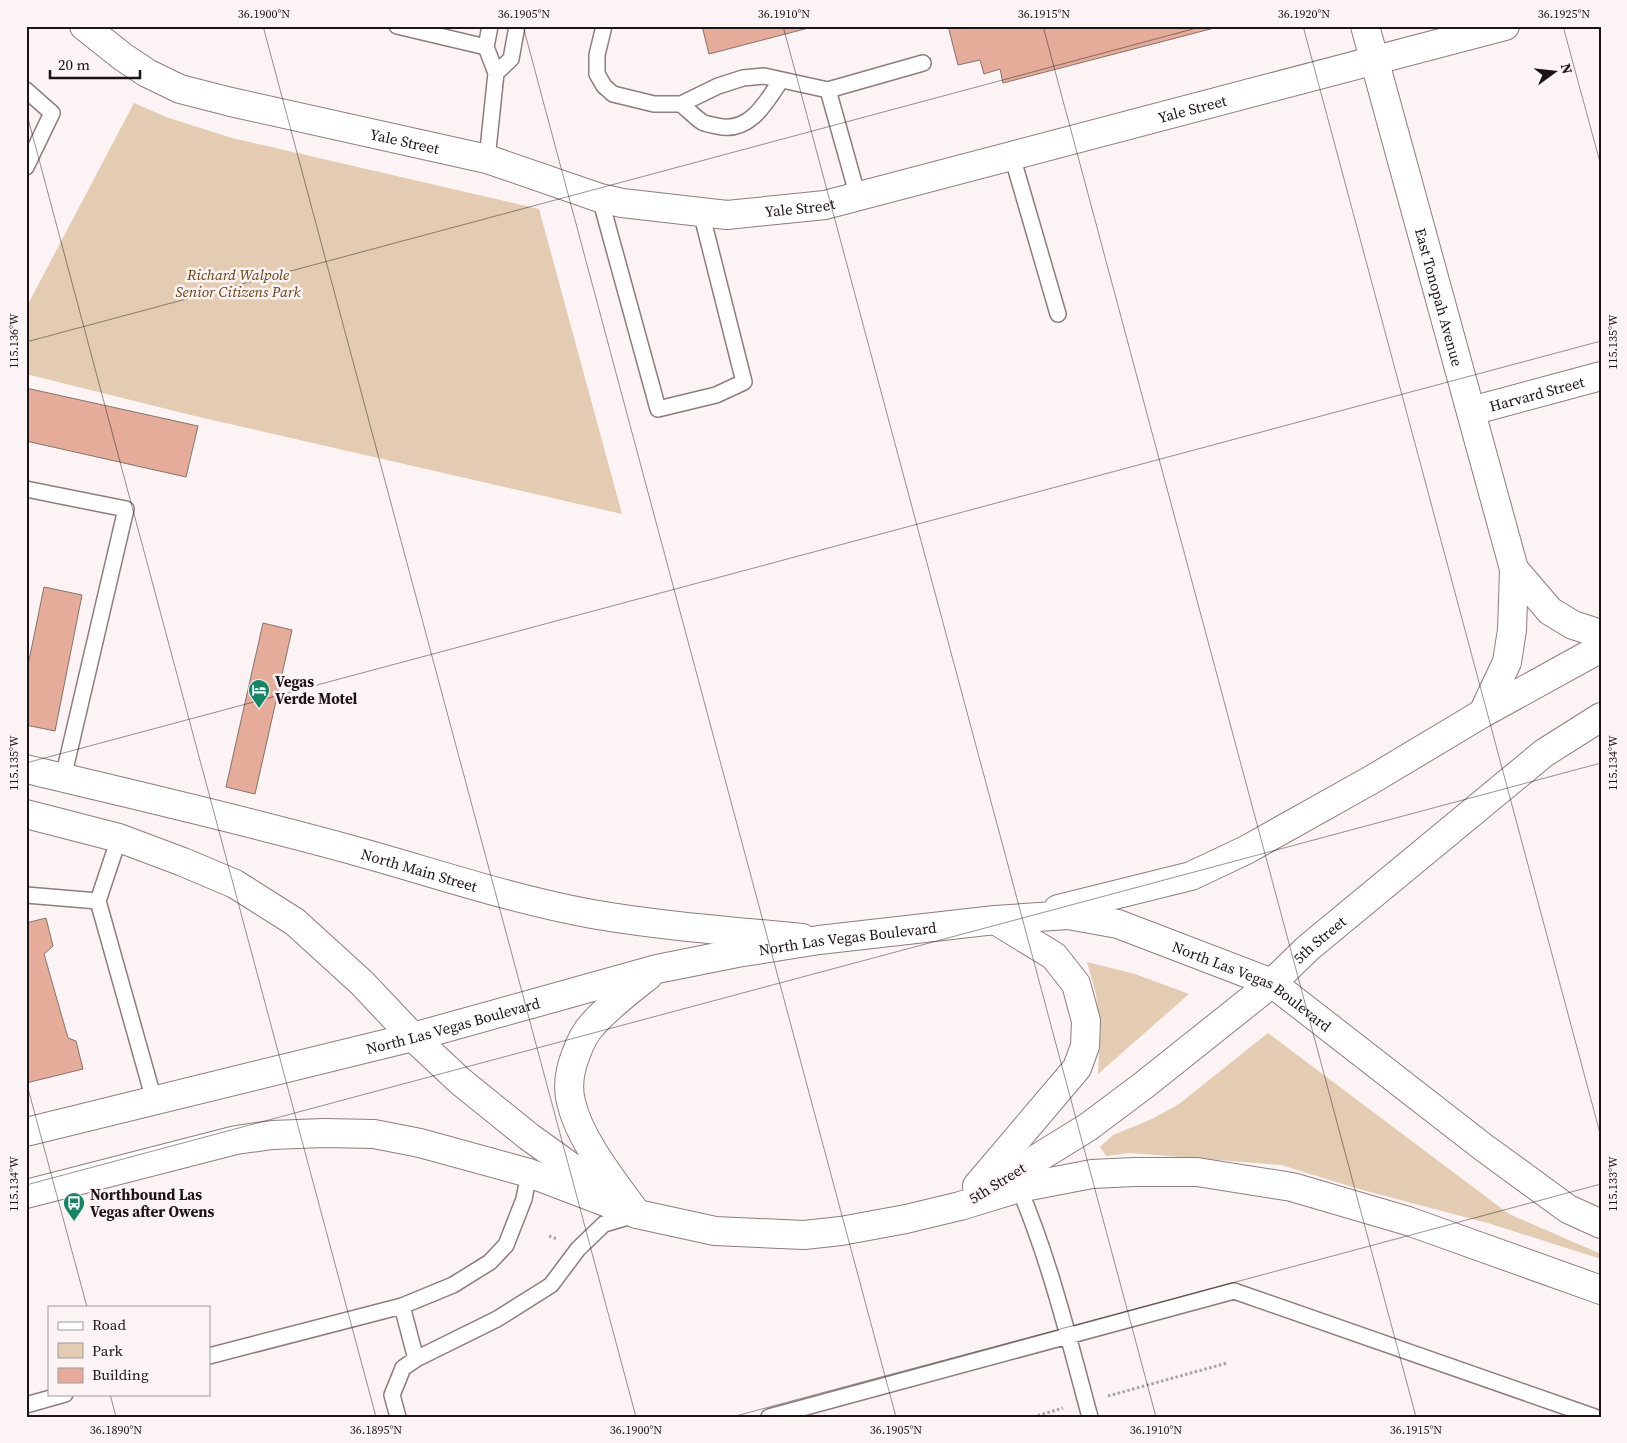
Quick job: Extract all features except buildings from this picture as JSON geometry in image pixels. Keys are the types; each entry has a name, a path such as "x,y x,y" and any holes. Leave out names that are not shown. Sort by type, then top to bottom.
{"main road":[{"name":"East Tonopah Avenue","path":"1365,26 1514,569 1512,630 1507,662 1483,713"},
{"name":"Yale Street","path":"100,31 147,72 180,89 487,159 622,204 728,215 825,205 1505,26"},
{"name":"Harvard Street","path":"1471,411 1601,376"},
{"name":"East Tonopah Avenue","path":"1514,569 1550,611 1573,625 1601,634"},
{"path":"995,920 1072,906 1190,876 1254,846 1371,780 1483,713 1601,648"},
{"name":"5th Street","path":"960,1206 1088,1127 1144,1085 1272,983 1308,948 1544,753 1601,717"},
{"name":"North Main Street","path":"26,768 176,804 352,850 518,897 592,914 819,940"},
{"path":"26,814 119,838 183,862 234,884 295,922 362,983 413,1037 460,1081 528,1136 637,1214"},
{"name":"North Las Vegas Boulevard","path":"26,1132 413,1037 656,969 819,940 995,920 1068,915 1118,924 1272,983 1483,1147 1568,1209 1601,1224"},
{"path":"960,1206 1077,1068 1085,1046 1086,1021 1076,984 1054,956 995,920"},
{"path":"637,1214 605,1170 578,1124 570,1101 569,1080 572,1063 593,1024 656,969"},
{"path":"26,1194 236,1140 272,1135 374,1134 420,1143 529,1173 637,1214 715,1231 804,1235 841,1231 906,1219 960,1206 1019,1188 1092,1174 1197,1172 1292,1187 1408,1221 1601,1290"}],"lane":[{"path":"397,26 486,47"},
{"path":"487,159 496,73 486,47 490,26"},
{"path":"496,73 511,59 517,26"},
{"path":"604,26 597,55 597,74 604,86 613,94 654,104 682,104 718,86 743,78 764,76 828,90 923,64"},
{"path":"682,104 703,123 723,128 740,126 753,118 765,105 781,80"},
{"path":"26,90 52,113 26,167"},
{"path":"828,90 858,196"},
{"path":"1012,156 1058,314"},
{"path":"600,198 658,409 716,395 744,382 701,212"},
{"path":"26,489 126,509 64,778"},
{"path":"119,838 98,901 154,1100"},
{"path":"26,895 98,901"},
{"path":"210,1356 402,1306 453,1285 490,1262 506,1245 524,1199 529,1173"},
{"path":"1019,1188 1033,1222 1088,1409"},
{"path":"398,1417 392,1395 404,1368 416,1359 496,1319 551,1285 578,1249 604,1224 637,1214"},
{"path":"769,1417 1234,1291 1595,1417"},
{"path":"402,1306 416,1359"},
{"path":"26,1404 57,1396"}],"path":[{"path":"1033,1417 1088,1409 1227,1364"}],"green space":[{"name":"Richard Walpole Senior Citizens Park","path":"134,103 166,117 232,138 539,209 622,514 199,417 26,374 26,308"},
{"path":"1087,962 1135,974 1189,994 1098,1074 1100,1033 1096,994"},
{"path":"1268,1033 1509,1214 1601,1254 1601,1259 1491,1224 1359,1189 1281,1165 1130,1153 1106,1156 1100,1147 1113,1135 1152,1119 1179,1104"}],"place":[{"name":"Vegas Verde Motel","path":"259,709"},
{"name":"Northbound Las Vegas after Owens","path":"74,1222"}]}
